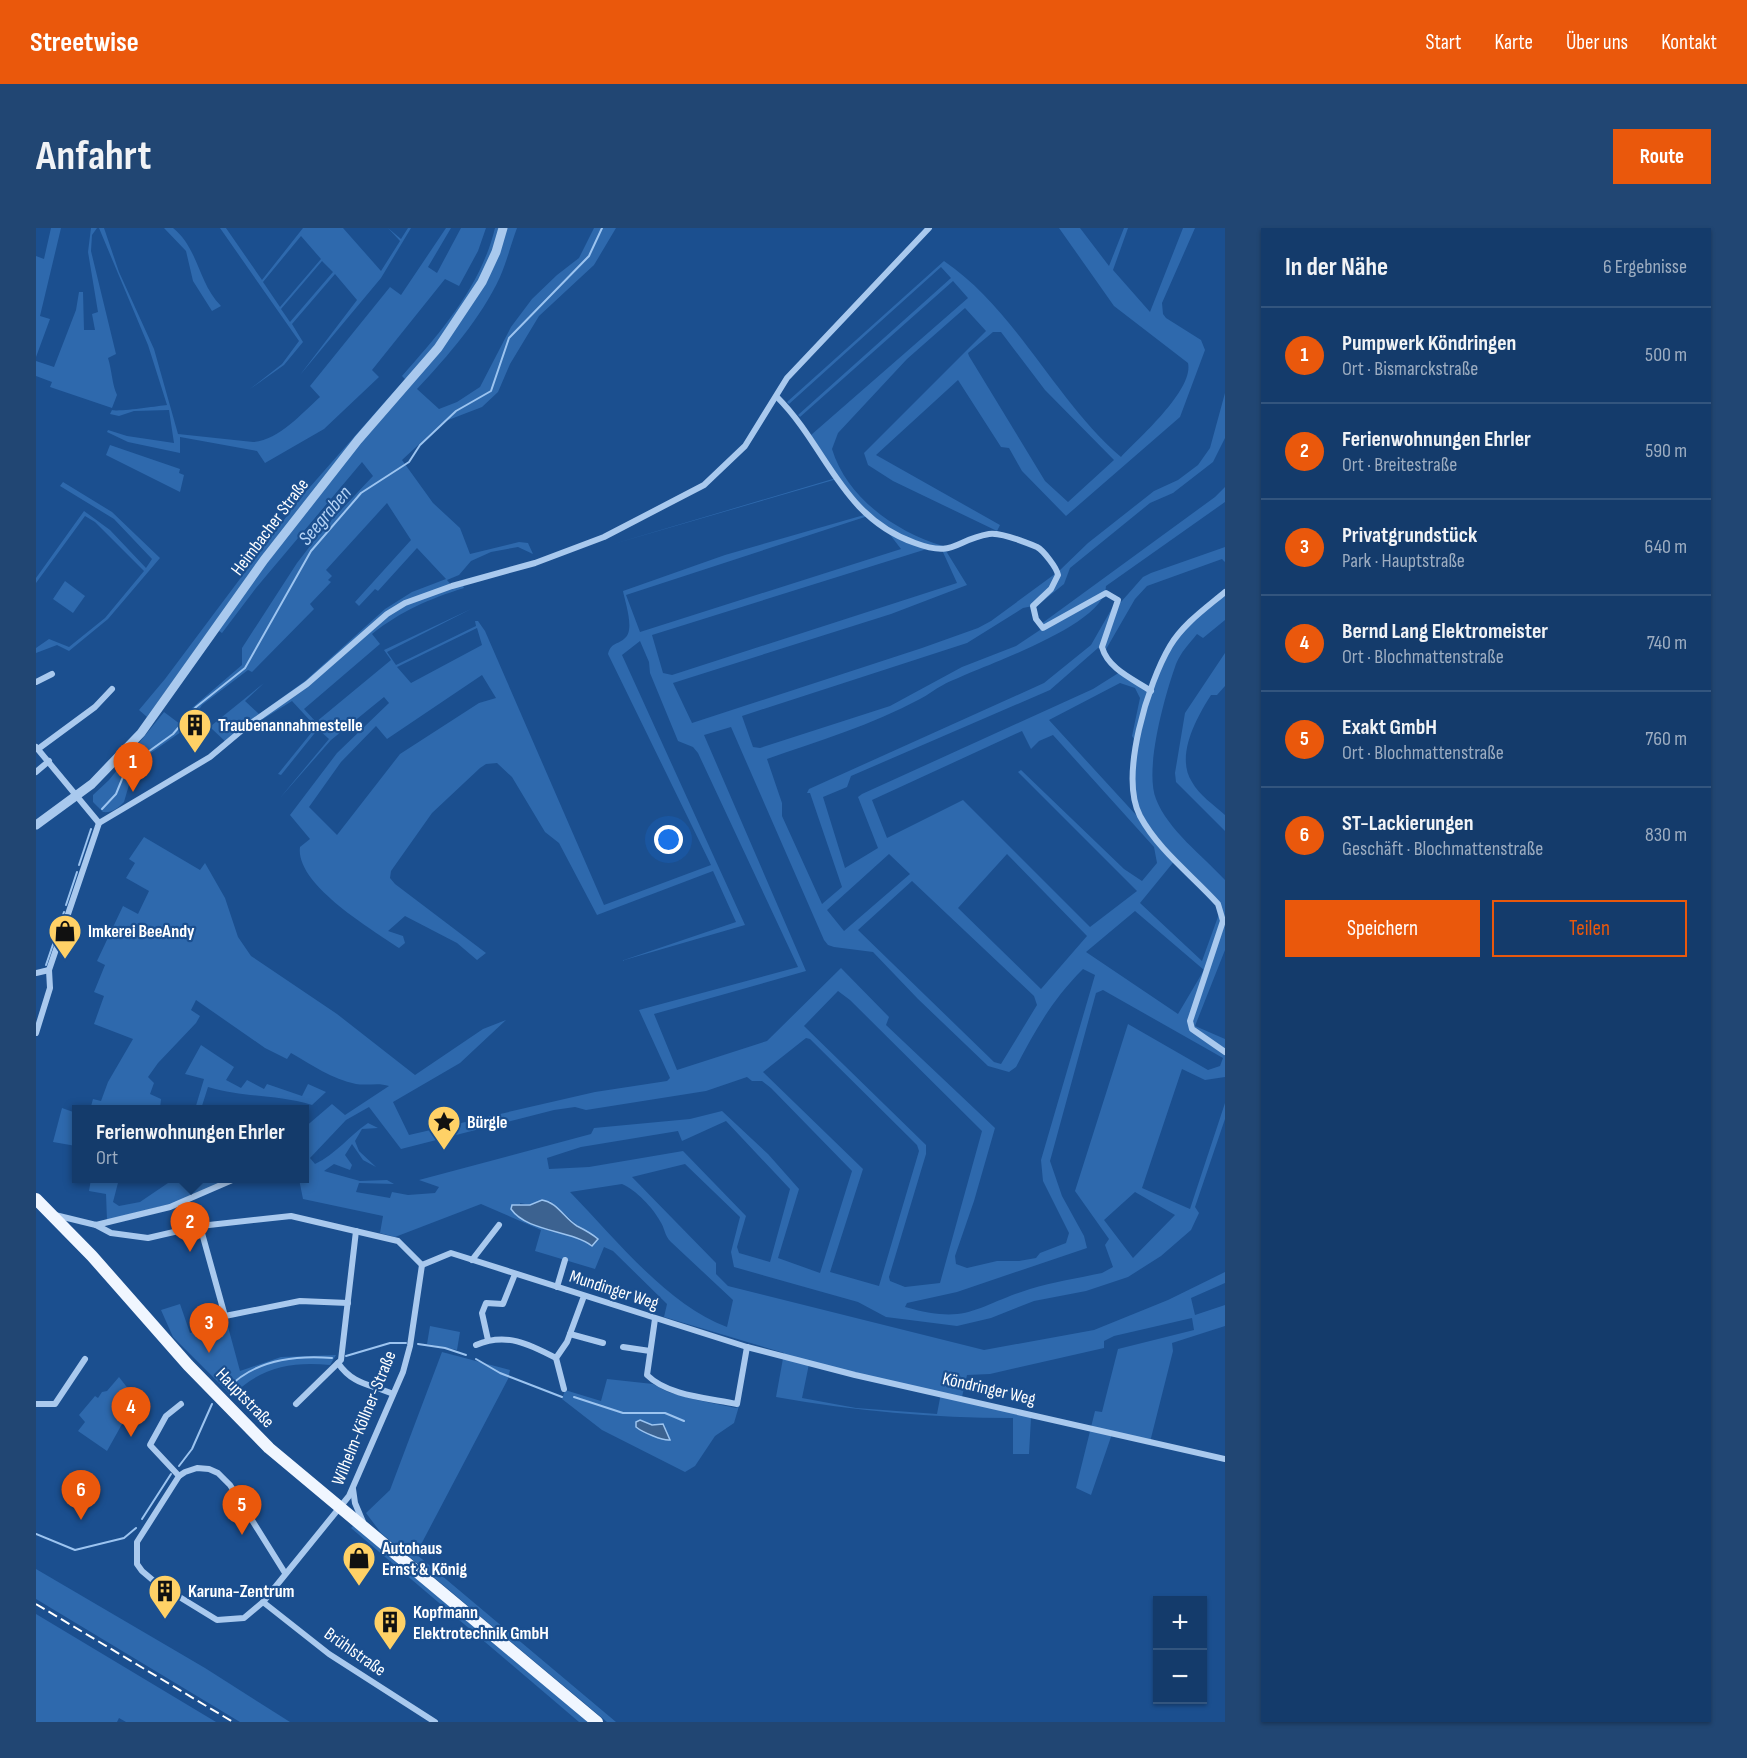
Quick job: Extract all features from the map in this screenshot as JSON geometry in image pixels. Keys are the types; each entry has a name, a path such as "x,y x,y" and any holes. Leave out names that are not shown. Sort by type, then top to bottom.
{"main road":[{"name":"Hauptstraße","path":"38,1204 54,1215 239,1419 370,1534 597,1722"}],"street":[{"name":"Heimbacher Straße","path":"36,825 78,796 104,773 141,733 264,560 358,440 438,348 482,282 496,252 503,228"},
{"path":"36,1033 50,987 49,970 99,823 190,769 308,684 387,614 405,603 452,586 536,562 604,537 704,485 745,446 787,378 929,228"},
{"path":"777,397 800,423 845,493 864,514 887,529 912,543 941,551 988,534 1038,548 1058,575 1050,590 1033,606 1036,620 1043,628 1106,593 1118,600 1102,647 1104,654 1120,671 1151,691"},
{"path":"1225,592 1191,621 1171,644 1156,673 1132,766 1134,800 1148,829 1218,904 1222,914 1223,921 1190,1021 1192,1029 1225,1052"},
{"path":"36,682 52,674"},
{"path":"99,823 37,748 71,726 112,689"},
{"path":"36,772 50,761"},
{"path":"36,973 49,970"},
{"path":"96,1225 170,1207 227,1183"},
{"path":"54,1215 96,1225 111,1233 148,1238 200,1226 291,1216 398,1241 422,1265"},
{"path":"472,1260 499,1225"},
{"path":"200,1226 225,1316 300,1301 348,1303"},
{"path":"296,1404 341,1360 356,1231"},
{"name":"Mundinger Weg","path":"422,1265 451,1253 655,1320 747,1347"},
{"path":"557,1287 565,1260"},
{"name":"Wilhelm-Köllner-Straße","path":"285,1573 340,1508 353,1489 403,1372 410,1346 422,1265"},
{"path":"488,1340 482,1313 486,1303 503,1304 515,1274"},
{"path":"564,1389 556,1359 570,1334 584,1296"},
{"path":"655,1320 647,1375 654,1381 680,1392 737,1404 747,1347"},
{"path":"570,1334 603,1343"},
{"path":"476,1345 502,1338 526,1342 556,1359"},
{"path":"623,1347 650,1351"},
{"name":"Köndringer Weg","path":"747,1347 855,1375 1225,1459"},
{"path":"36,1404 55,1404 85,1359"},
{"path":"338,1363 355,1381 370,1384 393,1394"},
{"path":"179,1476 150,1445 166,1416 181,1404"},
{"path":"198,1468 218,1473 230,1485 285,1573 263,1602 244,1617 218,1620 155,1582 137,1564 137,1542 179,1476 198,1468"},
{"path":"353,1489 359,1516 370,1534"},
{"name":"Brühlstraße","path":"263,1602 330,1654 435,1722"}],"shaded area":[{"path":"51,228 61,228 40,316 50,319 36,357 36,256 44,259"},
{"path":"91,228 97,228 92,235 91,251 116,354 108,358 117,395 112,408 50,387 52,382 36,376 36,361 54,367 76,310 79,292 83,292 84,330 95,330 92,314 98,312 88,252"},
{"path":"99,228 104,228 119,272 154,349 178,434 253,442 272,437 281,431 320,397 310,386 390,287 401,295 446,228 451,228 428,267 437,273 461,228 486,228 478,251 459,286 445,279 372,370 379,377 324,429 265,463 257,451 180,437 180,453 128,442 107,432 108,430 127,436 174,443 169,410 134,411 119,416 110,414 112,410 167,405 148,345"},
{"path":"164,228 173,228 182,236 194,256 207,287 221,306 212,311 193,281 186,251"},
{"path":"220,228 226,228 262,280 303,228 343,228 381,271 400,241 388,228 401,239 408,228 411,228 381,278 300,375 357,300 335,274 292,324 303,342 284,365 250,389 282,364 299,341","holes":["301,236 321,259 280,307 263,282","322,261 333,272 290,322 281,309"]},
{"path":"495,228 517,228 500,277 474,322 417,389 439,409 457,402 480,387 511,327 532,299 579,258 594,228 616,228 594,265 539,316 510,364 498,392 482,407 443,422 402,460 433,503 460,528 470,554 519,542 528,543 533,554 518,547 491,552 471,561 459,575 447,580 452,586 462,583 464,588 416,606 372,634 380,644 304,709 316,722 391,660 384,650 471,609 387,652 396,665 476,626 475,621 478,621 485,631 604,905 711,865 608,654 613,646 628,634 629,616 623,591 725,555 864,515 837,479 610,545 836,478 811,435 968,298 953,281 800,417 798,415 951,278 941,267 789,404 787,402 944,261 970,281 993,305 1075,409 1121,457 1174,400 1188,374 1188,363 1114,306 1059,228 1080,228 1109,266 1124,228 1128,228 1113,270 1150,312 1183,228 1195,228 1162,303 1163,314 1166,318 1201,340 1205,350 1180,417 1066,516 1022,471 1009,448 1001,447 958,380 876,455 1000,525 997,531 893,481 868,465 864,453 986,331 965,308 907,359 838,433 832,449 839,467 861,498 891,522 908,532 943,546 967,585 891,614 673,683 692,723 978,628 1059,571 1088,543 1154,491 1178,480 1198,465 1210,448 1225,393 1225,438 1213,462 1173,493 1150,503 1070,568 1064,584 1038,605 1023,608 967,643 742,716 753,747 760,748 890,706 962,667 1016,646 1043,628 1041,624 1215,497 1225,487 1225,502 1106,586 1100,601 1085,616 1063,631 943,685 883,717 767,759 782,803 782,816 822,904 842,887 810,793 807,793 809,789 1044,683 1091,645 1115,603 1121,602 1143,577 1225,547 1225,562 1222,559 1147,586 1135,599 1105,651 1098,648 1050,690 851,776 847,787 823,797 845,868 878,848 858,797 862,794 1093,689 1120,672 1152,691 1171,644 1191,621 1225,592 1225,620 1203,638 1197,634 1176,664 1162,712 1154,751 1153,786 1162,810 1177,832 1225,880 1225,950 1195,1026 1225,1039 1225,1077 1205,1080 1182,1069 1142,1188 1190,1209 1225,1103 1225,1119 1195,1207 1199,1213 1191,1230 1161,1256 1128,1277 1086,1291 1034,1301 991,1318 957,1326 886,1317 858,1302 734,1267 731,1252 740,1217 685,1164 632,1177 716,1263 716,1274 728,1286 984,1350 1094,1330 1168,1300 1225,1272 1225,1283 1191,1298 1195,1315 1225,1305 1225,1326 1172,1343 1173,1351 1150,1442 1112,1434 1091,1495 1076,1488 1095,1411 1102,1412 1118,1349 1194,1330 1192,1318 1114,1336 1104,1341 1104,1348 990,1374 967,1375 962,1397 1052,1418 1031,1418 1029,1454 1013,1454 1013,1418 894,1413 835,1406 776,1397 784,1353 664,1317 667,1304 613,1251 604,1247 595,1269 535,1251 541,1230 481,1204 395,1237 380,1233 383,1216 303,1199 300,1183 309,1183 309,1124 332,1104 345,1115 389,1086 347,1082 291,1053 287,1059 265,1048 196,1000 191,1010 200,1016 196,1023 158,1063 148,1077 154,1083 150,1094 161,1099 160,1105 91,1105 93,1099 101,1101 108,1082 133,1039 94,1024 104,996 94,992 105,965 97,961 123,906 138,914 149,891 126,878 135,863 129,859 144,837 200,870 205,863 225,898 238,937 251,956 337,1014 415,1075 483,1029 506,1020 460,1063 393,1102 409,1135 595,1092 667,1081 670,1078 639,1010 798,967 698,753 693,747 678,741 650,673 649,662 640,641 622,655 745,925 621,961 736,922 713,871 597,915 559,843 545,832 512,777 497,763 486,764 480,768 432,813 391,871 390,878 486,953 477,960 457,943 405,916 388,931 403,936 405,943 399,948 337,904 309,876 302,861 300,847 310,839 290,815 337,753 389,703 384,697 331,740 280,798 329,739 318,729 281,775 278,774 316,727 292,701 241,733 228,744 211,728 197,740 196,738 264,683 245,701 259,714 305,681 385,609 412,592 446,579 417,548 378,591 375,589 359,606 355,602 411,540 387,503 326,570 332,576 328,580 331,582 310,604 314,609 252,672 248,670 202,705 188,727 135,764 124,802 120,806 112,811 103,812 93,802 93,795 109,780 164,712 180,724 193,707 242,665 242,648 297,563 324,528 373,476 362,462 256,588 222,633 212,626 147,717 139,710 165,679 302,496 405,379 402,376 445,325 470,289","holes":["993,332 1001,332 1045,390 1114,460 1068,502 1045,481 968,353","868,516 888,532 901,549 640,632 626,595","930,548 942,550 957,583 672,675 663,673 652,635","477,628 482,645 411,683 397,667","482,675 496,698 479,703 400,754 337,835 309,807 341,762 376,726 387,739","1120,683 1135,688 1140,698 1132,736 1137,744 1133,782 1137,816 1049,720","731,727 824,940 828,945 834,947 873,952 988,1066 1009,1072 1016,1067 1045,1015 1062,992 1083,969 1095,975 1041,1160 1043,1181 1069,1233 1066,1243 1040,1253 1036,1258 997,1261 967,1268 956,1264 955,1256 995,1128 886,1025 889,1017 841,968 767,1041 677,1070 654,1014 806,971 704,735","1022,731 1031,749 1039,741 1053,735 1154,847 1157,863 1142,881 1124,869 1021,770 1018,772 1137,891 1090,927 963,800 887,838 872,800","889,854 910,874 844,931 827,910","1007,854 1087,936 1041,989 958,908","1176,859 1220,903 1219,914 1202,961 1140,903","912,881 1034,996 1037,1005 1001,1064 994,1062 858,930","1135,911 1204,970 1178,1014 1086,952","1103,990 1223,1058 1220,1066 1208,1070 1128,1024 1075,1191 1109,1239 1105,1245 1113,1267 1102,1273 1030,1289 970,1312 944,1314 905,1307 907,1303 957,1292 1087,1248 1084,1236 1062,1196 1050,1161 1096,993","838,991 850,1000 982,1131 940,1283 905,1287 890,1281 889,1277 926,1154 926,1145 804,1026","806,1038 810,1039 917,1145 919,1151 879,1286 830,1272 863,1169 763,1072","747,1077 752,1081 762,1081 852,1171 820,1273 778,1258 799,1189 768,1154 722,1111 690,1119 594,1128 591,1134 419,1180 439,1187 435,1193 408,1195 392,1192 390,1198 356,1192 359,1183 394,1184 387,1180 360,1181 324,1171 334,1164 350,1170 352,1165 345,1155 352,1144 363,1160 376,1167 359,1151 355,1141 362,1129 378,1128 368,1123 323,1160 315,1164 310,1158 346,1120 369,1107 401,1149 554,1110 575,1107 586,1110 706,1091","726,1121 790,1189 770,1262 739,1253 737,1247 746,1216 683,1151 589,1167 549,1169 547,1158 581,1147 678,1131 682,1141","622,1184 638,1195 657,1216 671,1242 733,1300 727,1327 683,1303 642,1268 570,1192","1135,1192 1175,1215 1133,1258 1104,1220","550,1201 578,1226 598,1239 592,1246 577,1237 550,1231 521,1218 520,1203 530,1205","809,1364 941,1393 937,1414 856,1408 802,1398"]},
{"path":"110,445 180,469 179,473 184,475 180,492 106,455"},
{"path":"63,482 112,512 160,558 108,619 69,651 57,645 36,653 36,648 49,639 69,647 105,618 144,571 95,522 85,516 36,583 36,578 84,511 110,530 146,568 152,559 114,519 60,486"},
{"path":"65,581 85,596 73,613 53,599"},
{"path":"1225,653 1225,686 1217,695 1211,695 1194,725 1186,761 1187,772 1195,787 1225,815 1225,831 1176,782 1175,773 1185,713"},
{"path":"201,1045 234,1067 226,1080 241,1088 247,1080 264,1089 267,1084 302,1096 308,1084 326,1092 312,1105 208,1087 202,1105 196,1105 204,1079 185,1074"},
{"path":"62,1108 72,1112 72,1145 53,1142"},
{"path":"90,1183 118,1183 113,1202 119,1206 140,1202 168,1183 220,1183 181,1201 107,1220 106,1194 89,1191"},
{"path":"542,1200 552,1204 572,1223 598,1239 592,1246 573,1237 527,1222 511,1209 512,1205 530,1205"},
{"path":"180,1304 190,1333 227,1323 240,1371 281,1357 336,1355 330,1365 302,1364 276,1368 242,1386 232,1396 173,1337 161,1310"},
{"path":"430,1326 460,1332 457,1350 427,1344"},
{"path":"442,1352 510,1370 508,1379 416,1554 616,1722 607,1722 381,1533 366,1513 390,1490"},
{"path":"119,1377 136,1399 107,1451 78,1431 85,1422 79,1415 95,1396 98,1398 102,1392 107,1391"},
{"path":"607,1379 653,1384 668,1392 697,1400 736,1408 739,1406 734,1423 715,1436 695,1466 685,1472 602,1430 562,1399 565,1390 601,1401"},
{"path":"640,1420 652,1425 663,1424 670,1440 658,1438 636,1427 636,1422"},
{"path":"355,1524 593,1722 579,1722 351,1528"},
{"path":"36,1569 205,1668 290,1722 240,1722 36,1599"},
{"path":"36,1614 216,1722 126,1722 119,1718 117,1722 36,1722"}],"waterway":[{"name":"Seegraben","path":"102,809 116,794 127,767 173,734 196,707 245,668 311,551 361,493 409,462 420,445 456,411 491,391 509,338 589,256 602,228"},
{"name":"Seegraben","path":"79,865 91,829"},
{"name":"Seegraben","path":"66,905 77,872"},
{"name":"Seegraben","path":"46,965 64,912"},
{"path":"346,1356 390,1343 406,1343"},
{"path":"418,1344 445,1348 466,1355"},
{"path":"227,1389 249,1372 275,1362 303,1358 332,1358"},
{"path":"476,1359 500,1373 562,1397"},
{"path":"574,1397 623,1413 665,1413 684,1421"},
{"path":"179,1466 192,1449 212,1404"},
{"path":"142,1519 171,1474"},
{"path":"36,1534 75,1550 124,1538 136,1528"}],"railway":[{"path":"36,1604 233,1722"}],"place":[{"name":"Traubenannahmestelle","path":"195,754"},
{"name":"Pumpwerk Köndringen","path":"133,792"},
{"name":"Imkerei BeeAndy","path":"65,960"},
{"name":"Bürgle","path":"444,1151"},
{"name":"Ferienwohnungen Ehrler","path":"190,1252"},
{"name":"Privatgrundstück","path":"209,1353"},
{"name":"Bernd Lang Elektromeister","path":"131,1437"},
{"name":"ST-Lackierungen","path":"81,1520"},
{"name":"Exakt GmbH","path":"242,1535"},
{"name":"Autohaus Ernst & König","path":"359,1587"},
{"name":"Karuna-Zentrum","path":"165,1620"},
{"name":"Kopfmann Elektrotechnik GmbH","path":"390,1651"}]}
